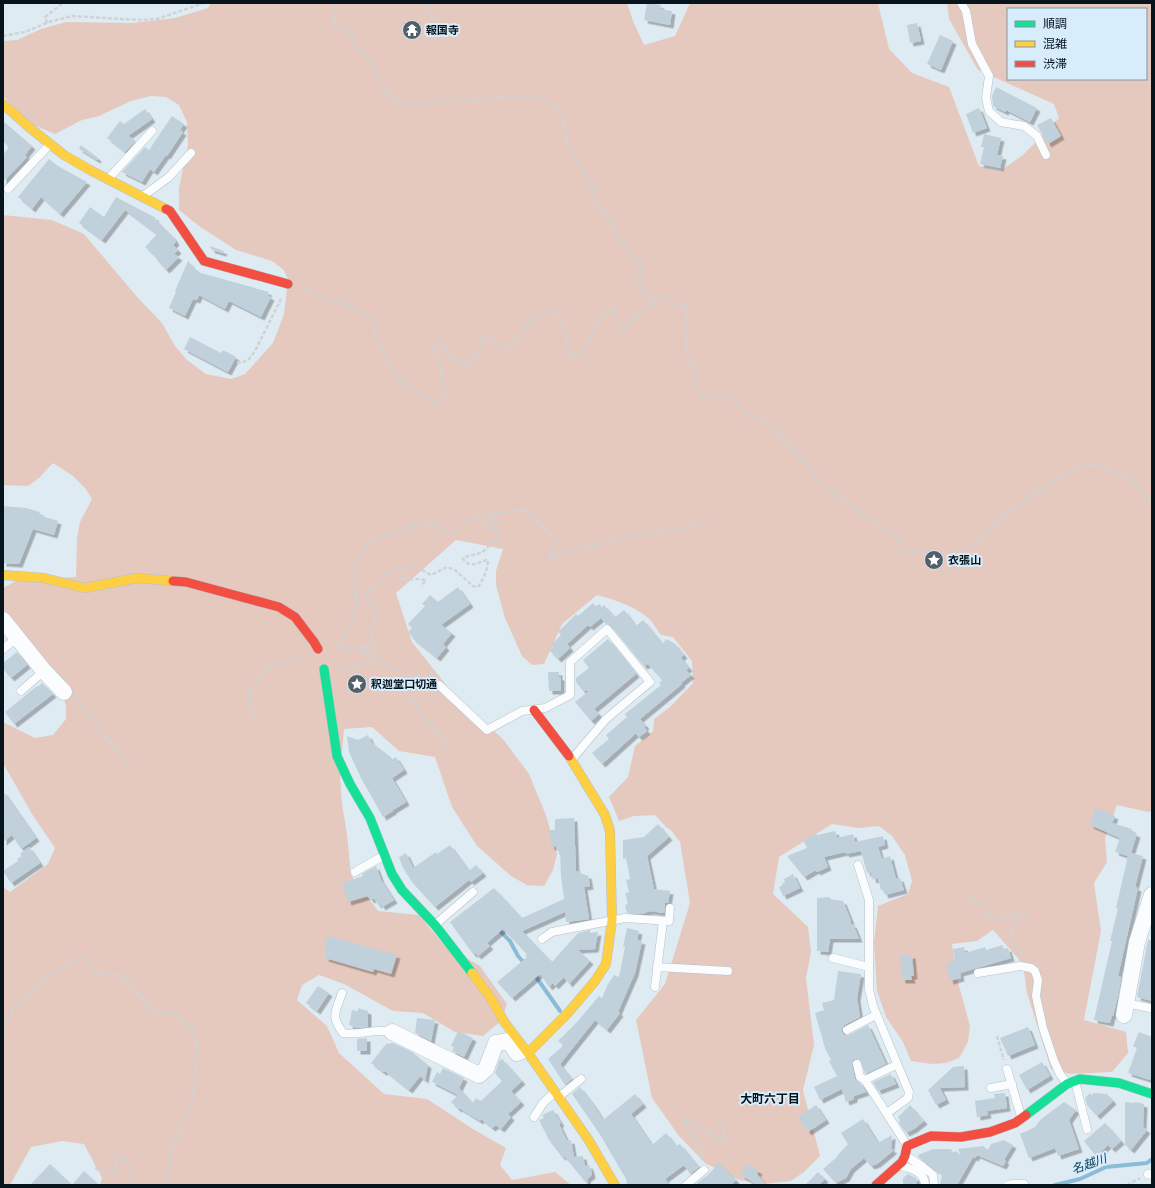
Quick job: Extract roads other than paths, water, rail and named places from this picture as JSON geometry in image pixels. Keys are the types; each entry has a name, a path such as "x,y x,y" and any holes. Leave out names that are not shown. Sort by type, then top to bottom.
{"street":[{"path":"3,104 70,159 170,211 204,261 288,284"},
{"path":"3,575 44,578 85,588 137,578 186,582 279,607 295,617 318,649"},
{"path":"3,620 44,671 64,692"},
{"path":"324,669 337,756 350,784 370,818 392,874 402,890 435,925 490,997 505,1023 588,1139 615,1185"},
{"path":"392,1032 479,1075 486,1069 496,1043 509,1041 518,1053 526,1051 567,1014 595,981 606,964 612,920 610,831 605,815 572,759 534,710"},
{"path":"1125,1009 1137,942 1152,895"},
{"path":"876,1185 902,1162 907,1146 931,1136 961,1137 990,1132 1015,1123 1071,1083 1080,1079 1119,1083 1152,1094"}],"lane":[{"path":"960,3 966,11 972,44 989,76 986,98 989,111 1001,122 1024,126 1037,136 1046,155"},
{"path":"107,177 152,131"},
{"path":"107,177 140,138"},
{"path":"8,189 50,144"},
{"path":"143,196 169,177 191,152"},
{"path":"439,685 487,730 522,711 545,708 570,695 570,662 607,630 650,682 606,719 572,759"},
{"path":"3,649 17,638"},
{"path":"21,691 44,671"},
{"path":"355,872 385,856"},
{"path":"858,865 870,900 869,989 876,1015 909,1092 908,1098 887,1113"},
{"path":"435,925 473,892"},
{"path":"542,939 552,932 625,918 668,921 670,908"},
{"path":"655,988 663,921"},
{"path":"833,958 869,967"},
{"path":"978,973 1020,966 1031,968 1035,971 1038,980 1036,996 1047,1039 1060,1074 1071,1083 1087,1129"},
{"path":"657,968 728,971"},
{"path":"342,993 334,1014 336,1023 343,1034 350,1035 384,1030 392,1032"},
{"path":"1125,1009 1150,1008"},
{"path":"847,1030 876,1015"},
{"path":"857,1064 860,1077 865,1080 907,1146"},
{"path":"865,1080 896,1064"},
{"path":"1007,1069 1022,1118"},
{"path":"534,1117 543,1103 581,1079"},
{"path":"991,1088 1012,1084"},
{"path":"905,1156 922,1166 933,1175 934,1185"},
{"path":"898,1165 912,1168 919,1173 925,1181 925,1185"},
{"path":"686,1185 704,1170"},
{"path":"1008,1185 1024,1184"}],"waterway":[{"path":"497,928 510,941 518,956 526,965"},
{"path":"534,974 560,1011"},
{"name":"名越川","path":"1055,1185 1080,1179 1106,1167 1147,1163 1152,1159"}],"place":[{"name":"報国寺","path":"412,30"},
{"name":"衣張山","path":"934,560"},
{"name":"釈迦堂口切通","path":"357,684"}],"district":[{"name":"大町六丁目","path":"770,1099"}]}
